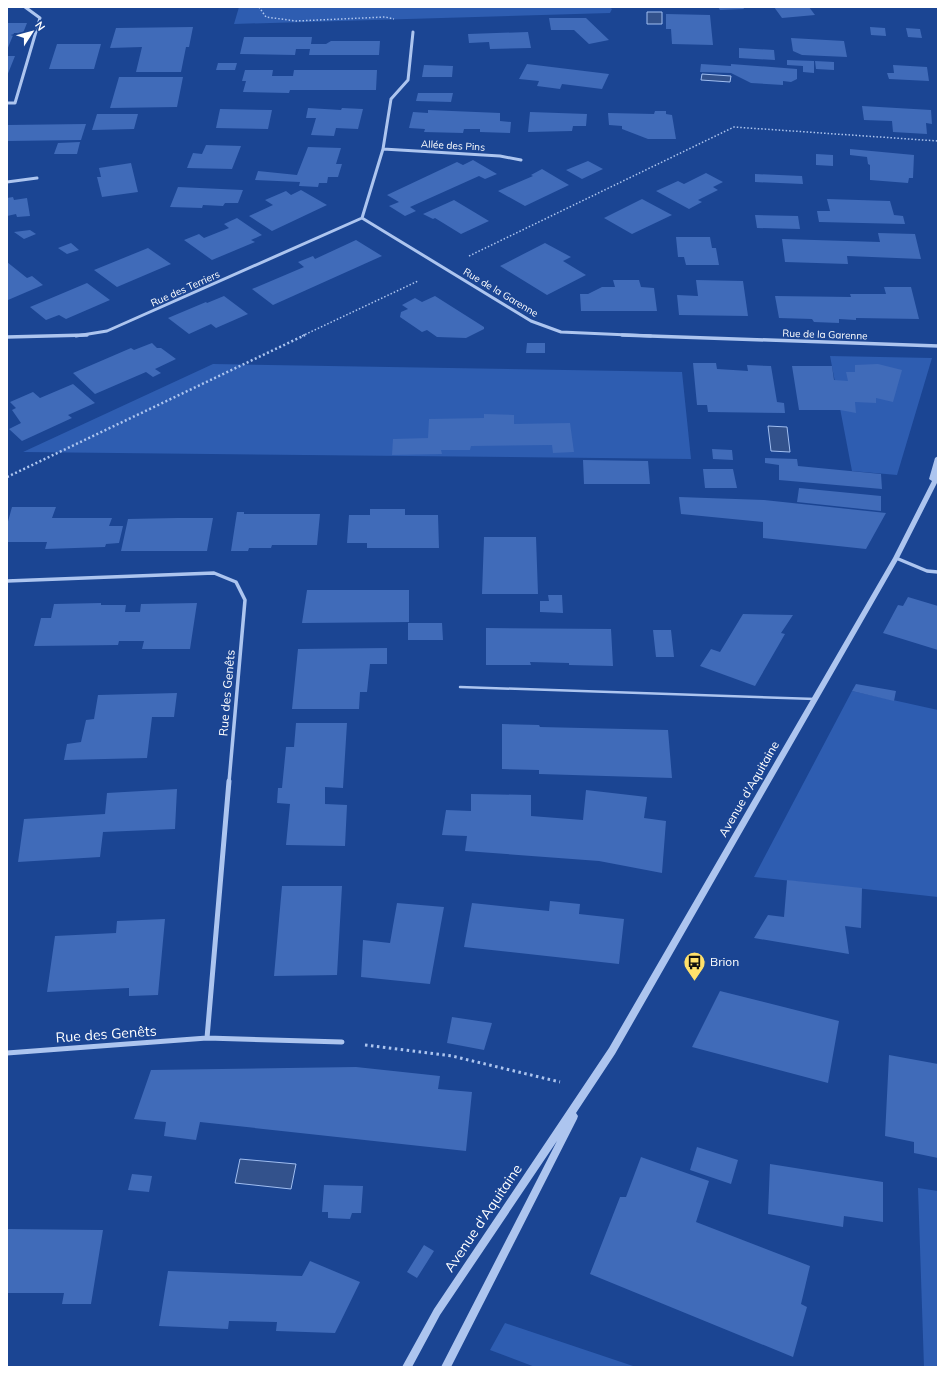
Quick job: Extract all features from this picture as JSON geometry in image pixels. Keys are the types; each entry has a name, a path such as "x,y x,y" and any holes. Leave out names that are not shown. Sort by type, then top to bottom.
{"street":[{"path":"7,103 15,103 40,18 25,7"},
{"path":"362,218 383,149 391,99 408,80 413,32"},
{"name":"Allée des Pins","path":"383,149 500,156 521,160"},
{"path":"7,182 37,178"},
{"name":"Rue des Terriers","path":"7,337 83,336 107,331 362,218"},
{"name":"Rue de la Garenne","path":"362,218 531,321 561,332 597,335 938,346"},
{"name":"Avenue d'Aquitaine","path":"927,499 938,458"},
{"name":"Avenue d'Aquitaine","path":"407,1367 437,1312 588,1089 612,1051 896,558 927,499 938,474"},
{"path":"896,558 927,571 938,572"},
{"name":"Rue des Genêts","path":"7,581 214,572 236,582 245,600 207,1038"},
{"name":"Rue des Genêts","path":"7,1053 207,1038 342,1042"},
{"name":"Avenue d'Aquitaine","path":"446,1367 588,1089"}],"lane":[{"path":"460,687 815,699"}],"path":[{"path":"259,7 266,17 296,21 385,17 405,22 413,32"},
{"path":"342,1042 452,1056 588,1089"}],"shaded area":[{"path":"239,7 609,7 612,9 610,13 234,24"},
{"path":"647,12 662,12 662,24 647,24"},
{"path":"702,74 731,76 730,82 701,80"},
{"path":"830,356 932,358 897,475 852,471"},
{"path":"213,364 682,372 691,459 23,452"},
{"path":"768,426 787,427 790,452 771,451"},
{"path":"852,691 938,710 938,897 754,877"},
{"path":"240,1159 296,1164 291,1189 235,1183"},
{"path":"918,1188 938,1191 938,1367 924,1367"},
{"path":"505,1323 636,1367 535,1367 490,1350"}],"building":[{"path":"718,7 743,7 744,9 720,10"},
{"path":"774,7 809,7 815,15 782,18"},
{"path":"666,14 710,15 713,45 672,44 671,29 666,29"},
{"path":"549,18 586,18 609,40 589,44 574,30 551,30"},
{"path":"7,23 27,23 23,33 14,33 7,50"},
{"path":"193,27 189,47 186,47 181,72 136,72 142,47 110,48 116,28"},
{"path":"870,27 885,28 886,36 871,35"},
{"path":"906,28 920,29 922,38 908,37"},
{"path":"528,32 531,48 490,49 489,42 469,43 468,34"},
{"path":"244,37 312,37 311,44 326,44 331,41 380,41 379,55 309,55 310,49 296,49 295,55 240,54"},
{"path":"791,38 844,41 847,57 802,55 793,51"},
{"path":"57,44 101,44 94,69 49,69"},
{"path":"739,48 774,50 775,60 739,58"},
{"path":"7,56 15,56 7,76"},
{"path":"787,60 814,61 814,73 803,72 803,66 787,65"},
{"path":"815,61 834,62 834,70 816,69"},
{"path":"218,63 237,63 235,70 216,70"},
{"path":"527,64 609,74 602,89 562,84 560,89 537,86 539,81 519,79"},
{"path":"701,64 731,66 731,64 797,69 797,79 791,82 783,81 783,85 751,83 731,73 700,72"},
{"path":"424,65 453,66 452,77 422,77"},
{"path":"893,65 927,67 929,81 889,79 887,73 894,73"},
{"path":"245,70 273,70 272,76 293,76 294,70 377,70 376,90 290,90 289,93 243,92 246,81 242,81"},
{"path":"119,77 183,77 177,107 110,108"},
{"path":"418,93 453,93 451,102 416,101"},
{"path":"862,106 931,110 932,124 926,123 927,134 893,132 892,121 864,120"},
{"path":"308,108 341,110 342,108 363,109 358,129 336,128 334,136 311,135 316,118 306,118"},
{"path":"220,109 272,110 268,129 216,128"},
{"path":"428,110 500,113 500,121 511,122 510,133 480,132 480,129 464,129 463,133 424,132 425,129 409,128 413,112 428,113"},
{"path":"655,111 666,111 666,114 672,115 676,139 648,139 622,129 622,126 609,125 608,113 654,114"},
{"path":"530,112 587,114 586,126 573,126 572,131 528,132"},
{"path":"97,114 138,114 134,129 92,130"},
{"path":"86,124 81,140 7,141 7,125"},
{"path":"80,142 77,154 54,154 58,143"},
{"path":"206,145 241,146 232,169 187,168 193,153 202,154"},
{"path":"308,147 341,148 336,164 342,164 338,177 328,177 327,183 319,183 318,187 299,186 300,182 255,180 258,171 297,175"},
{"path":"850,149 914,155 913,178 909,178 908,183 870,180 870,165 868,164 867,157 850,155"},
{"path":"816,154 833,155 833,166 816,165"},
{"path":"473,160 497,174 485,179 479,176 410,207 416,211 405,216 389,206 399,202 387,195 457,162 463,165"},
{"path":"588,161 603,169 582,179 566,170"},
{"path":"131,163 138,192 102,197 97,177 101,177 99,168"},
{"path":"542,169 569,185 525,206 498,191 533,176 531,175"},
{"path":"706,173 723,182 713,187 718,190 698,200 702,202 689,209 656,191 678,181 684,184"},
{"path":"755,174 802,176 803,184 755,182"},
{"path":"178,187 243,190 238,203 225,203 223,206 203,205 202,208 170,207"},
{"path":"301,190 327,205 272,231 249,216 273,205 265,200 286,191 291,195"},
{"path":"13,197 14,200 27,198 30,216 17,217 16,214 7,216 7,198"},
{"path":"642,199 672,215 632,234 604,218"},
{"path":"827,199 890,201 894,215 903,216 905,224 819,222 817,211 830,211"},
{"path":"454,200 489,221 461,234 435,218 433,219 423,214"},
{"path":"755,215 798,216 800,229 757,228"},
{"path":"237,218 262,235 251,240 255,242 212,260 184,240 199,234 204,238 229,228 224,224"},
{"path":"30,230 36,234 24,239 14,232"},
{"path":"878,233 915,234 921,259 847,256 848,264 785,262 782,239 880,242"},
{"path":"676,237 710,237 712,248 716,248 719,265 686,265 684,257 678,257"},
{"path":"356,240 382,256 273,305 252,289 304,267 298,262 313,256 315,259"},
{"path":"71,243 79,250 67,254 58,248"},
{"path":"545,243 571,257 563,261 586,275 547,295 500,266"},
{"path":"148,248 171,264 117,287 94,270"},
{"path":"7,262 27,278 32,276 43,285 8,300"},
{"path":"613,280 639,280 641,287 654,288 657,311 581,311 580,294 588,294 602,287 615,287"},
{"path":"696,280 743,281 748,316 679,315 677,295 698,296"},
{"path":"87,283 110,300 66,319 59,315 46,320 30,307"},
{"path":"884,287 911,287 919,319 856,318 856,320 839,319 839,323 814,322 812,319 779,318 775,296 851,297 850,294 886,294"},
{"path":"224,296 248,314 216,328 211,324 189,334 168,318 206,302 207,303"},
{"path":"435,296 484,327 484,329 466,338 437,337 427,330 422,332 400,317 401,312 408,309 402,305 415,298 422,302"},
{"path":"152,343 157,348 161,348 176,359 155,369 161,373 153,377 146,372 95,394 73,373 131,348 134,350"},
{"path":"527,343 545,343 545,353 526,353"},
{"path":"693,363 716,363 717,369 748,371 747,365 771,366 777,402 784,403 785,413 708,412 707,405 697,405"},
{"path":"878,364 902,370 893,402 876,398 876,403 855,402 856,413 840,410 799,410 792,366 832,366 834,380 848,381 846,372 855,372 855,365"},
{"path":"73,384 95,403 68,415 72,418 22,441 9,429 21,423 12,410 16,408 10,402 33,392 40,398"},
{"path":"484,414 514,415 514,424 570,423 574,452 553,453 552,445 471,446 470,450 441,450 442,454 392,455 393,439 428,438 429,419 484,418"},
{"path":"712,449 732,450 733,460 713,459"},
{"path":"765,458 797,459 798,466 881,474 882,489 779,480 779,465 765,463"},
{"path":"583,460 648,461 650,484 584,484"},
{"path":"703,469 733,469 737,488 705,488"},
{"path":"799,488 881,496 881,511 797,502"},
{"path":"679,497 764,500 886,513 866,549 763,538 763,522 681,514"},
{"path":"12,507 56,507 52,518 112,518 109,526 123,526 119,543 106,544 105,547 45,549 47,542 7,542 7,525"},
{"path":"370,509 405,509 405,515 438,515 439,548 367,548 367,543 347,543 349,515 370,515"},
{"path":"237,512 244,512 244,514 320,514 317,545 272,545 271,548 249,548 248,551 231,551"},
{"path":"213,518 207,551 121,551 128,519"},
{"path":"484,537 536,537 538,594 482,594"},
{"path":"307,590 409,590 409,622 302,623"},
{"path":"548,595 562,595 563,613 540,612 540,601 549,601"},
{"path":"908,597 938,606 938,650 883,633 898,605 903,606"},
{"path":"101,603 101,605 126,605 125,612 140,612 141,604 197,603 190,649 142,649 144,641 119,641 118,645 34,646 41,618 51,618 54,604"},
{"path":"743,614 793,615 781,633 785,634 755,686 700,666 711,649 720,652"},
{"path":"408,623 442,623 443,640 408,640"},
{"path":"486,628 611,629 613,666 530,662 531,665 486,665"},
{"path":"653,630 671,630 674,657 656,657"},
{"path":"387,648 387,664 370,664 367,692 360,692 359,709 292,709 298,649"},
{"path":"856,684 896,691 894,701 852,691"},
{"path":"177,693 174,717 152,717 147,758 64,760 67,744 81,742 86,720 94,719 98,695"},
{"path":"296,723 347,723 343,788 325,787 325,804 347,805 345,846 286,845 290,804 277,803 278,788 282,788 286,747 294,747"},
{"path":"502,724 539,725 540,727 668,730 672,778 539,774 539,770 502,769"},
{"path":"177,789 175,829 103,832 100,857 18,862 24,819 105,814 107,793"},
{"path":"586,790 647,797 644,818 666,821 662,873 599,861 465,851 467,836 442,835 446,810 471,811 471,794 531,795 531,816 583,820"},
{"path":"787,880 862,888 861,928 845,926 849,954 754,938 768,915 784,917"},
{"path":"282,886 342,886 337,975 274,976"},
{"path":"550,901 580,904 579,914 624,919 619,964 464,947 472,903 549,911"},
{"path":"397,903 444,907 430,984 361,977 363,940 390,943"},
{"path":"165,919 158,995 129,996 129,988 47,992 55,936 116,933 117,921"},
{"path":"720,991 839,1021 828,1083 692,1047"},
{"path":"452,1017 492,1023 484,1050 447,1043"},
{"path":"889,1055 938,1064 938,1158 914,1153 914,1142 885,1136"},
{"path":"356,1067 440,1076 438,1089 472,1092 466,1151 200,1122 196,1140 164,1136 166,1122 134,1119 151,1070"},
{"path":"697,1147 738,1160 731,1184 690,1170"},
{"path":"641,1157 709,1181 696,1222 810,1266 801,1304 807,1307 793,1357 590,1274 620,1197 626,1197"},
{"path":"770,1164 883,1182 883,1222 844,1216 843,1227 768,1214"},
{"path":"132,1174 152,1176 149,1192 128,1190"},
{"path":"324,1185 363,1186 361,1213 352,1213 350,1219 328,1218 328,1212 322,1212"},
{"path":"7,1229 103,1230 91,1304 62,1304 64,1293 7,1293"},
{"path":"424,1245 434,1251 417,1278 407,1272"},
{"path":"310,1261 360,1282 335,1333 276,1331 277,1322 229,1321 228,1329 159,1326 168,1271 302,1276"}],"place":[{"name":"Brion","path":"694,982"}]}
